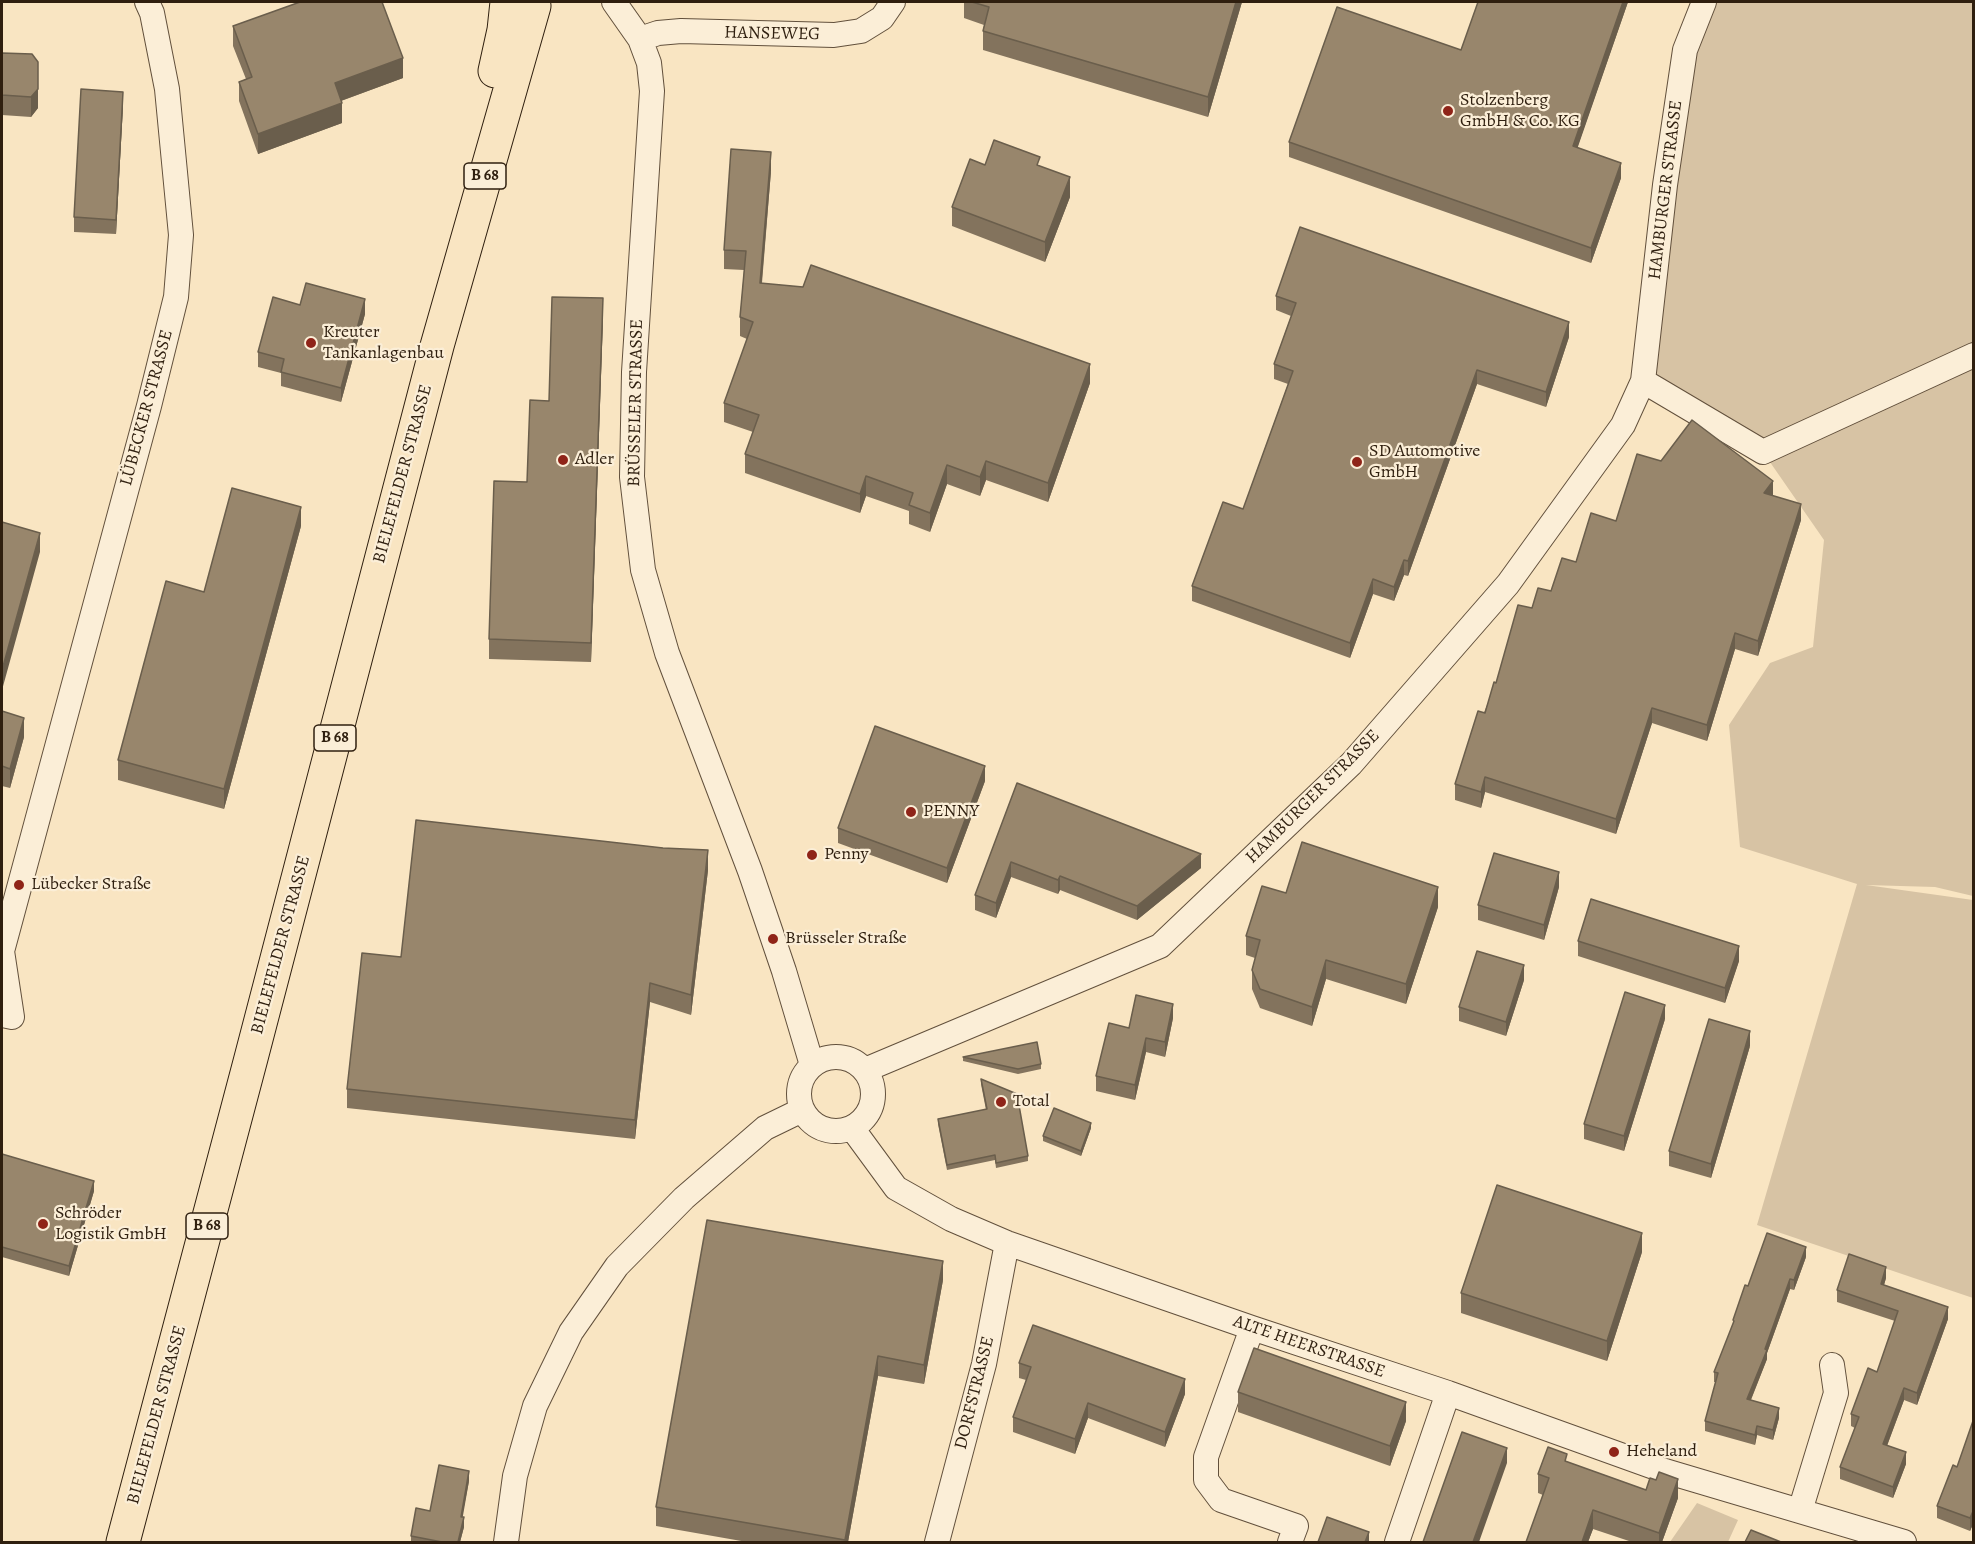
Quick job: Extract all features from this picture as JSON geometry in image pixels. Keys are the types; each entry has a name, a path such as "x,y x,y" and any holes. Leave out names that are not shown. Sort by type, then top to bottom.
{"main road":[{"name":"BIELEFELDER STRASSE","path":"123,1542 529,3"}],"street":[{"name":"LÜBECKER STRASSE","path":"7,1016 2,951 146,417 176,297 181,235 167,89 152,13 147,2"},
{"name":"BRÜSSELER STRASSE","path":"614,2 640,39 649,63 652,91 633,395 632,477 643,570 667,653 750,871 784,972 822,1061"},
{"name":"HANSEWEG","path":"640,39 658,33 681,32 834,35 861,31 882,18 893,2"},
{"name":"HAMBURGER STRASSE","path":"865,1070 1160,946 1351,764 1508,584 1623,425 1643,381 1665,185 1685,50 1704,2"},
{"path":"1643,381 1763,452 1974,355"},
{"path":"844,1058 855,1062 865,1070 873,1091 872,1102 868,1113 852,1128 829,1131 808,1120 799,1098 804,1075 822,1061 844,1058"},
{"path":"506,1542 515,1476 536,1406 571,1332 617,1266 684,1198 765,1128 802,1110"},
{"name":"ALTE HEERSTRASSE","path":"852,1128 896,1188 951,1219 1007,1243 1448,1393 1665,1470 1800,1511 1861,1536 1904,1542"},
{"name":"DORFSTRASSE","path":"937,1542 984,1364 1007,1243"},
{"path":"1252,1328 1206,1457 1206,1479 1221,1500 1296,1526 1290,1542"},
{"path":"1800,1511 1836,1393 1832,1365"},
{"path":"1397,1542 1448,1393"}],"shaded area":[{"path":"1704,2 1973,2 1973,896 1935,887 1866,885 1973,900 1973,1298 1757,1225 1857,884 1740,847 1729,725 1770,663 1813,647 1824,540 1763,452 1643,381"},
{"path":"1697,1503 1738,1520 1728,1542 1670,1542"}],"building":[{"path":"300,2 382,2 403,58 335,83 342,103 258,134 239,82 252,77 233,26"},
{"path":"972,2 1236,2 1208,97 983,31 989,7"},
{"name":"Stolzenberg GmbH & Co. KG","path":"1478,2 1623,2 1573,146 1621,163 1591,248 1289,142 1337,7 1461,50"},
{"path":"2,53 32,54 38,62 38,89 31,97 2,95"},
{"path":"81,89 123,92 116,220 74,217"},
{"path":"994,140 1040,157 1037,165 1070,177 1045,242 952,207 970,159 985,165"},
{"path":"731,149 771,152 760,283 803,287 811,265 1090,364 1048,483 986,461 980,477 947,465 930,513 909,505 913,493 866,476 860,494 745,454 759,415 724,403 753,322 740,317 746,251 724,250"},
{"name":"SD Automotive GmbH","path":"1300,227 1569,322 1546,392 1477,370 1408,561 1404,560 1394,587 1373,579 1350,643 1192,586 1223,502 1243,509 1293,371 1274,364 1296,303 1276,296"},
{"name":"Kreuter Tankanlagenbau","path":"306,283 365,299 341,388 281,372 284,359 258,352 273,297 300,305"},
{"name":"Adler","path":"552,297 603,298 591,643 489,639 494,481 527,482 530,400 549,401"},
{"path":"1692,420 1773,481 1764,493 1801,504 1758,641 1735,633 1707,725 1652,708 1616,819 1485,777 1481,792 1455,784 1478,711 1485,713 1494,682 1496,683 1518,605 1532,608 1538,588 1551,591 1562,558 1576,562 1591,513 1616,521 1637,454 1661,461"},
{"path":"232,488 301,507 224,789 118,760 166,581 204,592"},
{"path":"2,522 40,533 2,670"},
{"path":"2,711 24,718 10,769 2,766"},
{"name":"PENNY","path":"875,726 985,766 947,868 838,828"},
{"path":"1017,783 1201,854 1137,906 1060,876 1058,880 1011,862 996,903 975,895"},
{"path":"416,820 663,848 708,850 691,995 650,983 635,1120 347,1089 362,953 401,957"},
{"path":"1302,842 1438,887 1406,984 1326,960 1312,1007 1260,989 1252,970 1260,940 1246,936 1262,886 1286,893"},
{"path":"1494,853 1559,872 1544,925 1478,905"},
{"path":"1591,899 1739,946 1725,988 1578,941"},
{"path":"1477,951 1524,965 1506,1022 1459,1007"},
{"path":"1625,992 1665,1005 1624,1136 1584,1124"},
{"path":"1136,995 1173,1004 1165,1042 1146,1038 1135,1085 1096,1076 1109,1023 1129,1028"},
{"path":"1709,1019 1750,1031 1711,1164 1669,1151"},
{"path":"1037,1042 1041,1064 1018,1069 963,1057"},
{"name":"Total","path":"981,1079 1017,1094 1028,1156 996,1163 995,1155 947,1165 938,1119 987,1109"},
{"path":"1054,1108 1091,1123 1081,1151 1043,1136"},
{"name":"Schröder Logistik GmbH","path":"2,1154 94,1181 69,1266 2,1247"},
{"path":"1497,1185 1642,1233 1607,1341 1461,1293"},
{"path":"707,1220 943,1261 924,1365 878,1356 845,1540 656,1507"},
{"path":"1767,1233 1806,1247 1794,1280 1790,1279 1765,1349 1767,1350 1747,1399 1779,1408 1773,1430 1757,1426 1755,1435 1705,1421 1718,1373 1714,1372 1745,1285 1748,1286"},
{"path":"1849,1254 1886,1267 1881,1284 1948,1307 1917,1393 1904,1388 1883,1444 1906,1452 1893,1487 1840,1467 1859,1417 1851,1414 1868,1368 1877,1372 1898,1311 1837,1290"},
{"path":"1033,1325 1185,1379 1165,1432 1088,1403 1075,1439 1013,1417 1031,1367 1019,1363"},
{"path":"1254,1348 1406,1402 1390,1446 1238,1392"},
{"path":"1974,1418 1974,1509 1970,1518 1937,1506 1953,1465 1957,1467"},
{"path":"1462,1432 1507,1448 1473,1542 1423,1542"},
{"path":"1548,1447 1567,1454 1565,1461 1646,1490 1650,1478 1656,1480 1659,1472 1678,1479 1659,1533 1593,1510 1582,1542 1526,1542 1549,1478 1538,1474"},
{"path":"439,1465 469,1471 461,1517 464,1517 458,1542 442,1542 411,1536 416,1508 430,1511"},
{"path":"1327,1517 1369,1532 1365,1542 1318,1542"},
{"path":"1751,1530 1781,1542 1745,1542"}],"place":[{"name":"Stolzenberg GmbH & Co. KG","path":"1448,111"},
{"name":"Kreuter Tankanlagenbau","path":"311,343"},
{"name":"Adler","path":"563,460"},
{"name":"SD Automotive GmbH","path":"1357,462"},
{"name":"PENNY","path":"911,812"},
{"name":"Penny","path":"812,855"},
{"name":"Lübecker Straße","path":"19,885"},
{"name":"Brüsseler Straße","path":"773,939"},
{"name":"Total","path":"1001,1102"},
{"name":"Schröder Logistik GmbH","path":"43,1224"},
{"name":"Heheland","path":"1614,1452"}]}
